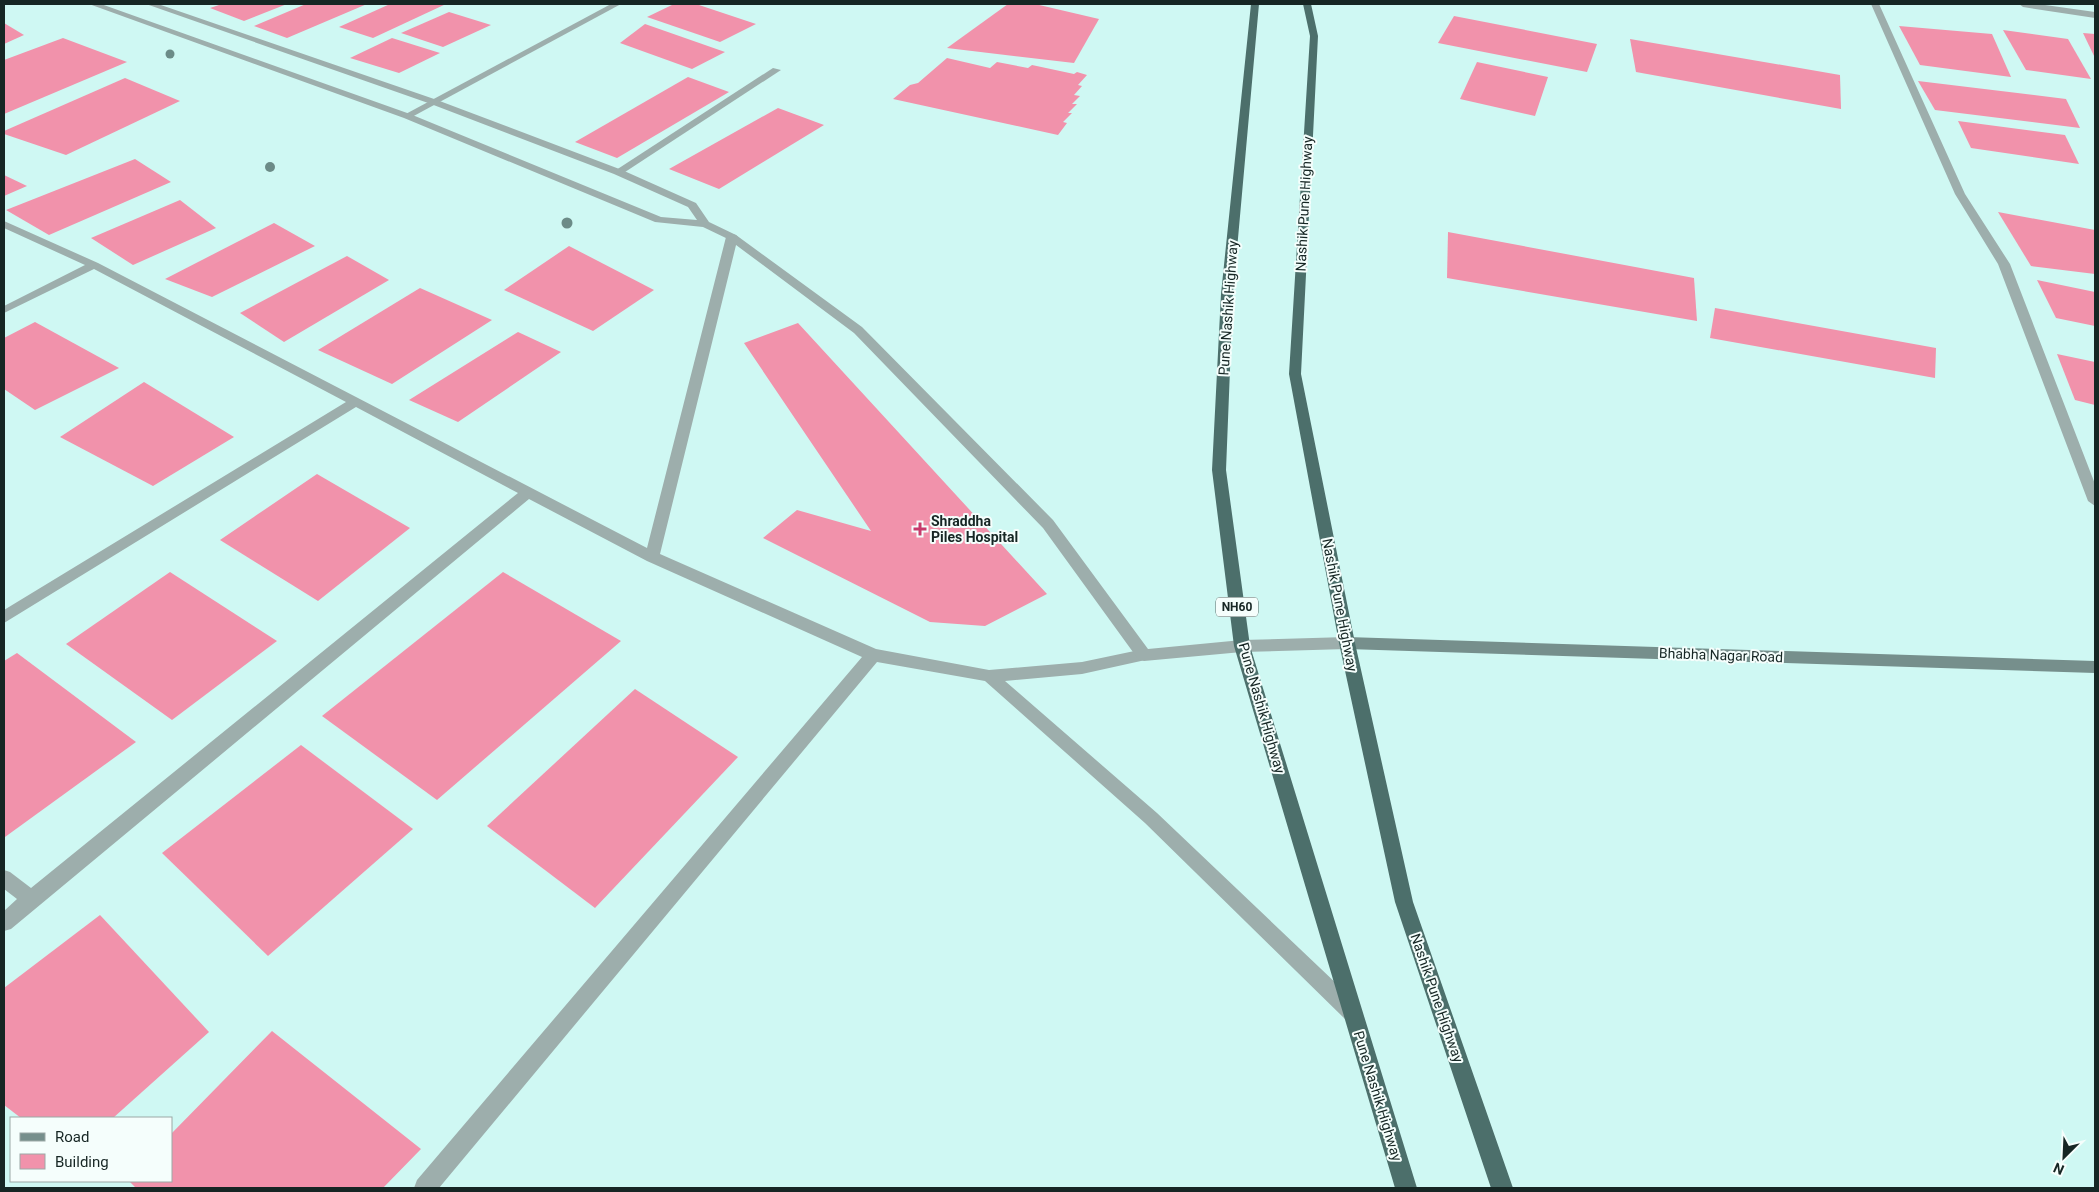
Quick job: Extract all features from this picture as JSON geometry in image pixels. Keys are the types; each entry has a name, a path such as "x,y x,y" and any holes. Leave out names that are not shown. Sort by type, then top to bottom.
{"highway":[{"name":"Pune Nashik Highway","path":"1255,4 1247,103 1227,294 1219,470 1242,646 1406,1188"},
{"name":"Nashik Pune Highway","path":"1307,4 1314,36 1295,374 1347,643 1404,902 1502,1188"}],"main road":[{"name":"Bhabha Nagar Road","path":"1347,643 2095,667"}],"street":[{"path":"93,4 407,116 659,220 705,224 732,236 858,330 1048,524 1144,655"},
{"path":"150,4 434,102 618,172 692,205 705,224"},
{"path":"407,116 617,4"},
{"path":"1875,4 1960,194 2004,264 2095,501"},
{"path":"2023,4 2095,15"},
{"path":"218,47 243,35"},
{"path":"618,172 776,70"},
{"path":"4,224 94,265 652,557 873,655 989,676 1082,668 1144,655 1242,646 1347,643"},
{"path":"652,557 732,236"},
{"path":"4,310 94,265"},
{"path":"4,617 357,402"},
{"path":"4,923 529,491"},
{"path":"425,1188 873,655"},
{"path":"989,676 1151,818 1352,1012"},
{"path":"4,878 31,899"}],"building":[{"path":"222,4 287,4 244,21 210,8"},
{"path":"306,4 367,4 287,38 254,26"},
{"path":"390,4 446,4 373,38 339,27"},
{"path":"674,4 696,4 756,24 720,42 647,17"},
{"path":"1008,4 1035,4 1099,19 1074,63 947,48"},
{"path":"449,12 491,25 443,47 401,33"},
{"path":"1454,16 1597,44 1587,72 1438,43"},
{"path":"4,23 24,35 4,44"},
{"path":"645,24 725,52 692,69 620,43"},
{"path":"1899,26 1992,34 2011,77 1920,65"},
{"path":"2003,30 2068,39 2091,79 2026,70"},
{"path":"2083,33 2095,34 2095,58"},
{"path":"63,38 127,62 4,114 4,60"},
{"path":"392,38 440,53 399,73 350,58"},
{"path":"1630,39 1840,75 1841,109 1636,72"},
{"path":"947,58 990,68 997,62 1028,68 1032,65 1087,75 1078,85 1082,86 1074,95 1080,96 1072,104 1077,104 1068,113 1072,113 1063,122 1067,123 1058,135 893,99 910,85 918,83"},
{"path":"1477,62 1548,77 1535,116 1460,99"},
{"path":"688,77 729,92 617,158 575,142"},
{"path":"125,78 180,101 66,155 4,134 4,131"},
{"path":"1918,81 2066,99 2080,128 1935,110"},
{"path":"778,108 824,125 719,189 669,169"},
{"path":"1958,121 2065,135 2079,164 1971,148"},
{"path":"135,159 171,182 49,235 6,210"},
{"path":"4,175 27,186 4,196"},
{"path":"180,200 216,228 133,265 91,238"},
{"path":"1998,212 2095,230 2095,274 2031,266"},
{"path":"274,223 315,246 212,297 165,279"},
{"path":"1448,232 1694,278 1697,321 1447,278"},
{"path":"569,246 654,290 593,331 504,290"},
{"path":"347,256 389,280 284,342 240,313"},
{"path":"2037,280 2095,292 2095,326 2056,318"},
{"path":"420,288 492,320 392,384 318,350"},
{"path":"1715,308 1936,348 1935,378 1710,338"},
{"path":"35,322 119,368 35,410 4,389 4,338"},
{"path":"798,323 1047,594 985,626 930,622 763,538 797,510 871,531 744,343"},
{"path":"518,332 561,352 458,422 409,400"},
{"path":"2057,354 2095,362 2095,405 2075,400"},
{"path":"144,382 234,437 153,486 60,437"},
{"path":"317,474 410,528 318,601 220,540"},
{"path":"170,572 277,641 172,720 66,644"},
{"path":"503,572 621,641 437,800 322,716"},
{"path":"17,653 136,742 5,837 4,661"},
{"path":"635,689 738,757 595,908 487,826"},
{"path":"301,745 413,829 268,956 162,853"},
{"path":"100,915 209,1032 114,1117 20,1117 4,1105 4,988"},
{"path":"272,1031 421,1149 383,1188 136,1188 130,1182 172,1182 172,1133"}],"place":[{"name":"Shraddha Piles Hospital","path":"920,529"}]}
